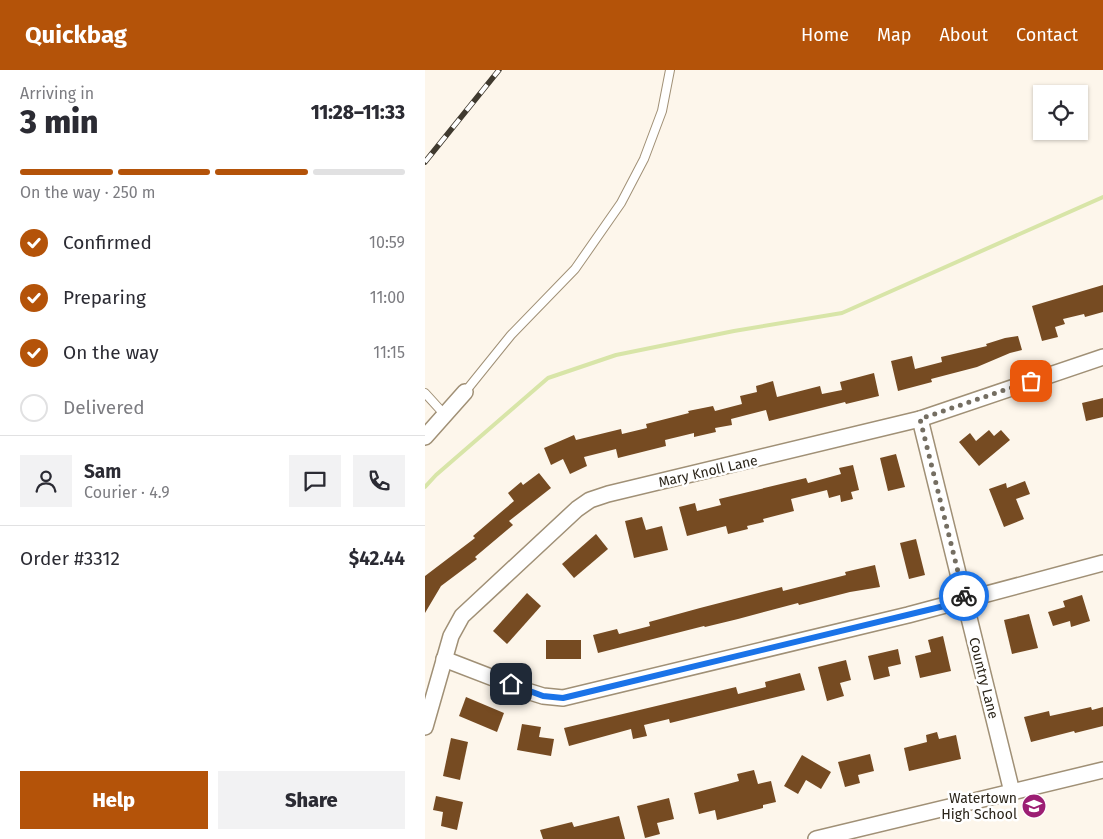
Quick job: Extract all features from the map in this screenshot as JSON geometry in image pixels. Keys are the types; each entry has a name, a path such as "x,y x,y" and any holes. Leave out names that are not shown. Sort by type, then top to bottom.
{"street":[{"name":"Mary Knoll Lane","path":"425,727 453,631 462,616 577,509 590,500 608,494 920,419 1103,357"},
{"path":"425,437 465,392"},
{"name":"Country Lane","path":"920,419 1012,792"},
{"path":"444,659 527,691 543,696 563,698 965,601 1103,563"},
{"path":"816,839 1103,770"}],"lane":[{"path":"465,392 511,334 575,269 621,203 644,159 659,119 670,70"},
{"path":"425,392 445,414"}],"building":[{"path":"1103,285 1103,312 1085,317 1084,314 1063,319 1065,324 1055,327 1058,337 1042,341 1032,306"},
{"path":"1018,336 1022,350 977,367 931,379 932,382 898,391 891,361 912,356 915,369 942,362 941,357"},
{"path":"874,373 879,396 846,404 845,402 769,421 766,410 731,419 732,425 715,428 716,432 694,437 694,433 665,440 666,446 618,458 616,449 584,457 587,466 570,474 563,459 551,465 544,448 574,435 576,440 621,429 622,434 647,428 646,424 689,413 688,411 713,406 715,411 742,404 740,396 757,392 756,386 773,381 777,397 820,386 822,394 842,390 840,382"},
{"path":"1103,398 1103,417 1086,421 1082,403"},
{"path":"989,430 994,436 1001,430 1010,440 979,466 959,442 970,433 976,441"},
{"path":"896,454 905,487 888,491 880,458"},
{"path":"853,465 859,490 851,492 853,499 841,502 840,495 829,498 827,490 791,499 794,511 763,519 764,522 747,526 748,529 728,534 726,526 687,536 679,507 695,503 697,511 721,505 719,499 806,478 808,483 841,474 839,468"},
{"path":"539,473 551,488 509,521 513,525 475,557 477,559 441,586 425,613 425,576 475,538 473,536 514,501 508,493 521,482 523,485"},
{"path":"1025,481 1030,494 1016,499 1024,519 1004,527 989,489 1006,483 1007,488"},
{"path":"642,517 646,530 662,526 668,550 634,558 625,521"},
{"path":"596,534 608,549 574,578 562,564"},
{"path":"916,539 925,575 909,579 900,543"},
{"path":"875,565 880,587 850,592 799,605 798,603 598,653 593,635 617,629 619,634 650,626 649,622 700,608 782,587 783,591 846,575 845,572"},
{"path":"527,593 541,606 507,644 493,631"},
{"path":"1082,595 1090,621 1071,627 1070,621 1053,626 1048,612 1065,607 1063,601"},
{"path":"1029,614 1038,648 1012,654 1004,620"},
{"path":"943,636 951,671 920,678 915,656 931,652 928,640"},
{"path":"546,640 581,640 581,659 546,659"},
{"path":"898,649 901,664 888,667 890,676 874,680 868,656"},
{"path":"846,660 851,680 840,683 844,696 827,701 818,667"},
{"path":"800,673 805,690 670,723 669,719 644,725 647,736 633,739 631,729 569,746 564,728 736,687 738,694 766,687 765,682"},
{"path":"466,697 504,713 497,732 459,716"},
{"path":"1091,707 1092,710 1103,707 1103,726 1031,742 1024,717 1049,711 1050,716"},
{"path":"522,724 541,727 539,737 554,739 551,756 517,750"},
{"path":"937,732 939,739 956,735 961,759 909,771 904,748 927,742 926,735"},
{"path":"451,738 468,742 460,780 443,776"},
{"path":"870,754 874,771 858,775 860,783 845,787 838,762"},
{"path":"802,755 831,772 821,789 806,780 798,794 784,786"},
{"path":"754,770 758,784 771,781 776,802 763,805 763,808 717,820 715,810 699,814 694,793 739,781 737,774"},
{"path":"436,796 463,802 457,830 441,826 443,812 433,810"},
{"path":"669,798 674,819 657,823 660,834 645,838 637,806"},
{"path":"619,816 625,839 543,839 540,830 572,822 574,827"}],"waterway":[{"path":"425,487 436,475 548,378 616,355 734,331 842,313 1103,197"}],"railway":[{"path":"425,162 499,70"}],"way so far":[{"path":"964,596 920,419 1031,381"}],"place":[{"name":"Watertown High School","path":"1034,806"}],"route":[{"path":"511,684 543,696 563,698 965,601 964,596"}]}
